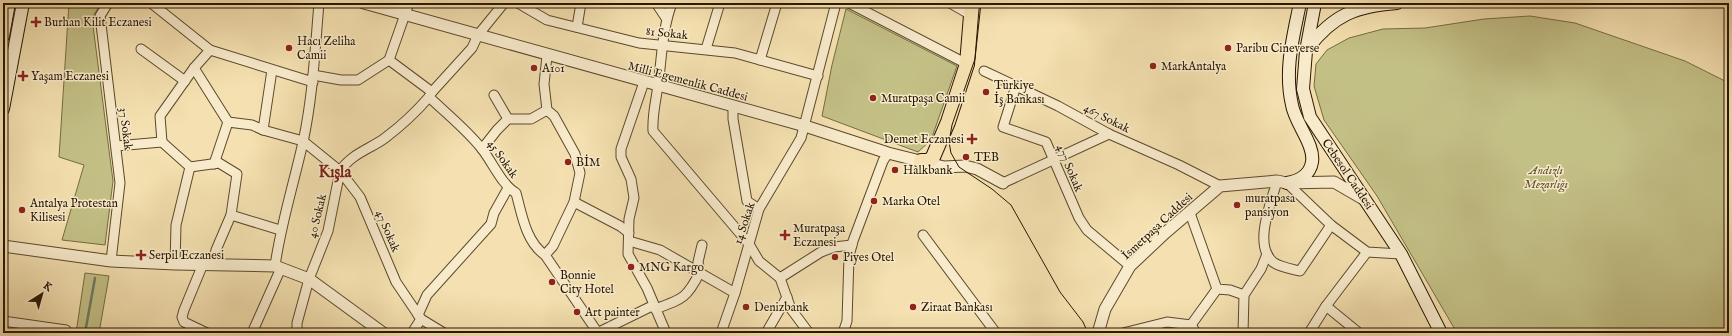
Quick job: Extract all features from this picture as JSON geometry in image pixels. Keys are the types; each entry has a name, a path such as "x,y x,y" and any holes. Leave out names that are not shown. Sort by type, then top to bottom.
{"main road":[{"path":"3,36 9,3"},
{"path":"3,109 24,3"},
{"name":"Cebesol Caddesi","path":"1315,3 1306,51 1303,89 1305,103 1310,117 1401,254 1441,333"},
{"path":"1306,51 1319,34 1334,20 1348,12 1397,3"},
{"name":"Cebesol Caddesi","path":"1282,182 1297,182 1308,173 1312,162 1312,151 1296,120 1288,78 1290,52 1299,4"},
{"path":"921,161 929,161 937,152 967,64 972,9"}],"street":[{"name":"37 Sokak","path":"108,3 100,16 120,183 111,261"},
{"path":"151,3 210,50 272,70 313,78 341,80 358,80 389,60 400,25 406,14 408,3"},
{"path":"252,333 278,267 280,230 303,141 313,78 319,3"},
{"name":"Milli Egemenlik Caddesi","path":"364,3 547,56 804,126 888,153 944,167 965,166 976,169 1003,184"},
{"path":"340,171 354,156 384,138 409,118 472,48 478,35 504,3"},
{"name":"81 Sokak","path":"518,3 547,20 640,43 735,53 818,76"},
{"path":"576,27 581,3"},
{"path":"656,3 666,18"},
{"path":"672,3 666,18 661,46 658,85 652,121 653,131 749,244 759,261 780,278 791,309 809,333"},
{"path":"706,49 720,3"},
{"path":"760,60 777,3"},
{"name":"14 Sokak","path":"721,333 735,293 759,209 801,138 836,3"},
{"path":"849,3 967,64"},
{"path":"950,3 972,9"},
{"path":"141,48 185,81"},
{"path":"207,333 184,322 182,316 216,250 231,215 237,174 219,163 190,167 162,142 160,116 194,68 210,50"},
{"path":"545,255 552,246 574,202 580,173 575,154 554,116 547,110 544,84 547,56"},
{"name":"45 Sokak","path":"389,60 430,95 466,130 496,168 508,188 516,193 528,234 536,249 545,255 598,333"},
{"path":"194,68 228,122"},
{"path":"264,130 272,70"},
{"name":"467 Sokak","path":"984,71 1109,134 1179,165 1220,186"},
{"path":"644,82 621,149 620,157 631,179 634,198 629,219 628,254 632,264 640,274 666,333"},
{"name":"477 Sokak","path":"1016,86 1003,127 1046,142 1079,218 1087,230 1130,266"},
{"path":"494,95 508,119"},
{"path":"733,106 733,119 747,201 759,209"},
{"path":"482,149 496,130 508,119 530,118 547,110"},
{"path":"228,122 252,125 303,141"},
{"path":"214,164 228,122"},
{"path":"1003,184 1109,134"},
{"name":"47 Sokak","path":"303,141 340,171 360,197 396,282 419,317 444,333"},
{"path":"116,146 162,142"},
{"path":"843,333 846,321 849,256 883,161 888,153"},
{"path":"175,264 176,225 190,167"},
{"name":"40 Sokak","path":"298,333 297,323 309,279 328,231 340,171"},
{"path":"1220,186 1282,182 1334,182 1366,200"},
{"path":"1282,182 1331,225 1367,252 1401,254"},
{"path":"1243,333 1244,295 1261,269 1266,254 1264,228 1282,182"},
{"name":"İsmetpaşa Caddesi","path":"1098,333 1106,309 1130,266 1165,233 1220,186"},
{"path":"412,333 427,295 491,224 494,213 508,188"},
{"path":"574,202 620,226 629,237 660,250 735,293"},
{"path":"1190,213 1217,288"},
{"path":"231,215 280,230"},
{"path":"1266,254 1274,263 1300,271 1331,225"},
{"path":"923,235 996,333"},
{"path":"598,333 655,307 680,300 690,291 700,272 698,262 702,245"},
{"path":"780,278 821,252 834,247 852,245"},
{"path":"3,246 111,261 278,267 309,279 383,333"},
{"path":"1310,333 1326,306 1367,252"},
{"path":"1217,288 1230,290 1244,295"},
{"path":"1123,333 1167,322 1193,329 1217,288"},
{"path":"766,333 787,298"},
{"path":"1326,306 1359,333"},
{"path":"3,321 66,330 65,333"}],"green space":[{"path":"69,3 101,3 92,18 113,181 105,245 62,240 84,165 59,157"},
{"path":"846,9 957,66 931,140 918,152 822,116 832,65"},
{"name":"Andızlı Mezarlığı","path":"1530,16 1575,23 1685,61 1729,83 1729,333 1457,333 1377,196 1324,120 1314,86 1316,64 1327,50 1349,38 1383,29 1425,28 1484,19"},
{"path":"85,273 109,276 99,333 76,333"}],"waterway":[{"path":"85,333 95,278"}],"tram line":[{"path":"981,3 975,59 952,125 949,142 951,153 959,167 992,189 1011,205 1060,292 1083,322 1088,333"}],"place":[{"name":"Burhan Kilit Eczanesi","path":"36,22"},
{"name":"Hacı Zeliha Camii","path":"289,48"},
{"name":"Paribu Cineverse","path":"1228,48"},
{"name":"MarkAntalya","path":"1153,66"},
{"name":"A101","path":"534,68"},
{"name":"Yaşam Eczanesi","path":"23,76"},
{"name":"Türkiye İş Bankası","path":"986,92"},
{"name":"Muratpaşa Camii","path":"873,98"},
{"name":"Demet Eczanesi","path":"972,139"},
{"name":"TEB","path":"966,157"},
{"name":"BİM","path":"568,162"},
{"name":"Halkbank","path":"895,170"},
{"name":"Marka Otel","path":"874,201"},
{"name":"muratpasa pansiyon","path":"1237,205"},
{"name":"Antalya Protestan Kilisesi","path":"22,210"},
{"name":"Muratpaşa Eczanesi","path":"785,235"},
{"name":"Serpil Eczanesi","path":"141,255"},
{"name":"Piyes Otel","path":"835,257"},
{"name":"MNG Kargo","path":"631,267"},
{"name":"Bonnie City Hotel","path":"552,282"},
{"name":"Denizbank","path":"746,307"},
{"name":"Ziraat Bankası","path":"913,307"},
{"name":"Art painter","path":"577,312"}],"district":[{"name":"Kışla","path":"335,171"}]}
